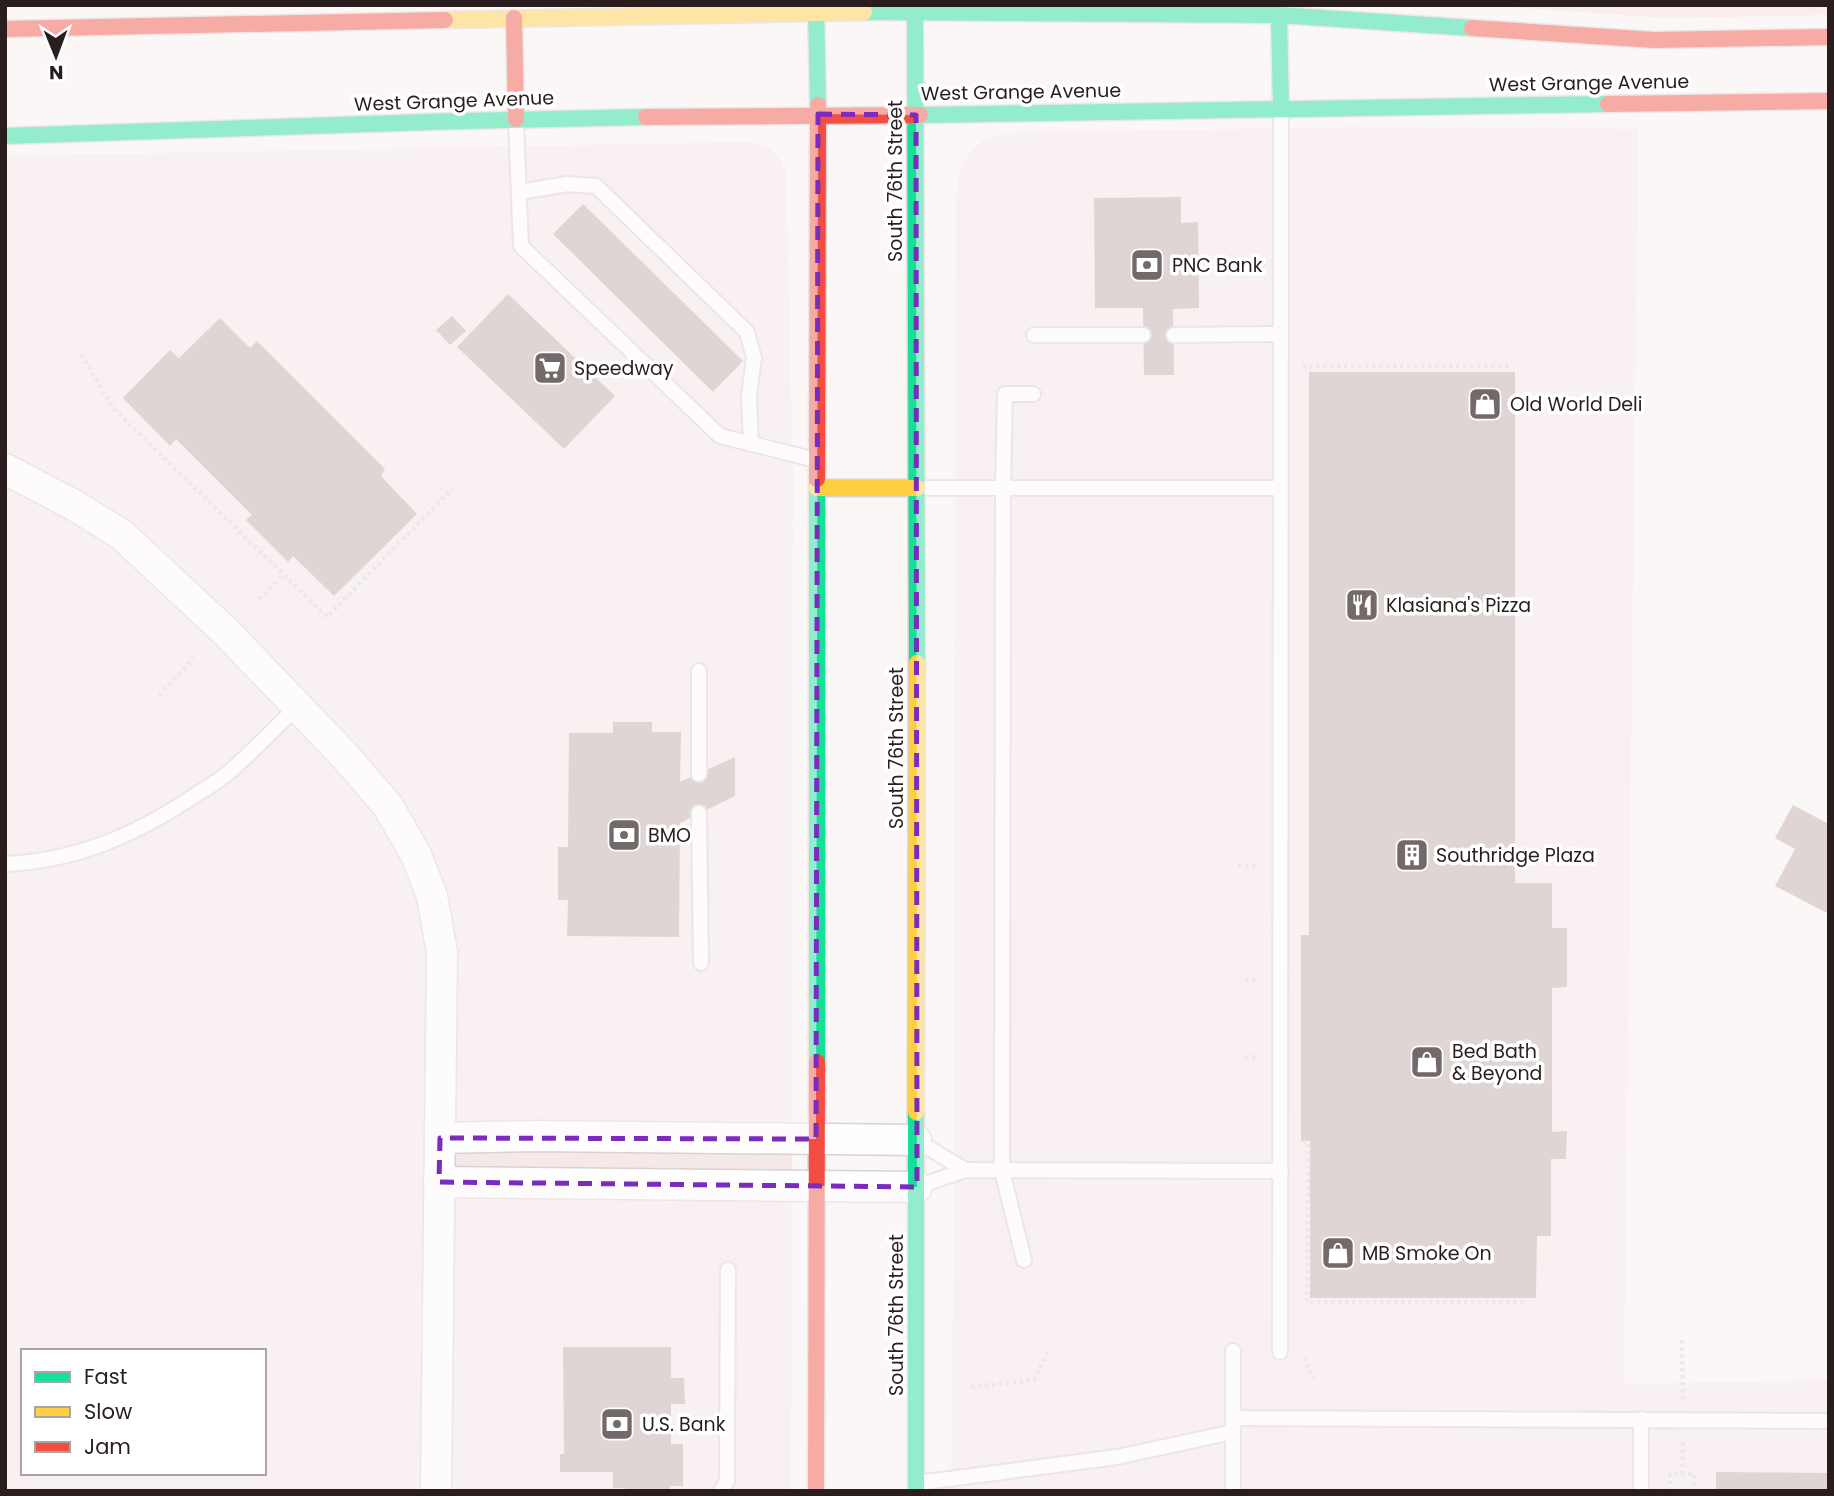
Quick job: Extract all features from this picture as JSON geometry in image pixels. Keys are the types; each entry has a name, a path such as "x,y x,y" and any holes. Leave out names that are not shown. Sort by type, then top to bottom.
{"street":[{"path":"816,9 816,1491"},
{"path":"5,29 816,9 1279,15 1654,40 1829,37"},
{"name":"South 76th Street","path":"915,10 918,488 916,1487"},
{"path":"1279,15 1281,108"},
{"path":"514,18 516,119"},
{"name":"West Grange Avenue","path":"5,136 516,119 1829,101"},
{"path":"5,469 74,505 122,535 226,632 345,756 388,806 416,855 432,896 442,952 436,1491"},
{"path":"817,488 918,488"},
{"path":"440,1138 538,1136 916,1140"},
{"path":"439,1182 917,1187"}],"lane":[{"path":"1280,1352 1281,108"},
{"path":"516,119 521,246 720,436 817,460"},
{"path":"519,192 568,184 596,186 747,332 754,358 749,396 751,444"},
{"path":"1174,335 1281,334"},
{"path":"1034,335 1143,335"},
{"path":"1024,1260 1002,1171 1003,488 1005,394 1033,394"},
{"path":"918,488 1281,488"},
{"path":"699,671 699,774"},
{"path":"5,864 29,863 75,854 122,837 159,819 226,775 297,707"},
{"path":"699,813 701,963"},
{"path":"916,1140 965,1170"},
{"path":"917,1187 965,1170 1281,1171"},
{"path":"721,1491 727,1481 728,1270"},
{"path":"1233,1351 1233,1491"},
{"path":"916,1487 1117,1457 1233,1425 1641,1419 1829,1421"},
{"path":"1641,1419 1641,1491"}],"path":[{"path":"81,355 114,409 327,617 452,489"},
{"path":"1305,380 1305,366 1511,366"},
{"path":"259,599 284,575"},
{"path":"159,695 194,658"},
{"path":"1298,1142 1308,1142 1307,1301 1527,1302"},
{"path":"1682,1340 1683,1401"},
{"path":"971,1387 1034,1380 1048,1350"},
{"path":"1682,1474 1683,1441"},
{"path":"1670,1491 1670,1474 1694,1474 1694,1491"}],"highlighted area":[{"path":"818,114 916,115 917,1187 439,1182 440,1138 816,1139"}],"shaded area":[{"path":"1477,5 1829,5 1829,15 1666,18"},
{"path":"1350,127 1638,129 1624,1384 1829,1380 1829,1491 951,1491 956,200 959,172 969,154 985,139 1003,133"},
{"path":"749,142 771,150 782,162 786,174 793,478 791,1491 5,1491 5,156"}],"building":[{"name":"PNC Bank","path":"1181,197 1181,223 1198,222 1199,308 1173,309 1174,375 1144,375 1143,308 1095,308 1094,198"},
{"path":"583,204 743,361 713,392 553,234"},
{"path":"508,294 615,396 564,449 457,347"},
{"path":"452,316 466,331 450,345 436,330"},
{"path":"220,318 250,348 257,341 385,469 381,476 417,514 334,596 293,556 288,562 246,520 252,515 176,439 170,446 123,398 170,350 179,358"},
{"name":"Southridge Plaza","path":"1309,372 1515,372 1515,883 1552,883 1552,928 1567,928 1567,987 1552,988 1552,1132 1567,1131 1566,1159 1551,1159 1551,1236 1537,1236 1536,1298 1310,1298 1310,1141 1301,1141 1301,935 1309,935"},
{"name":"BMO","path":"613,722 652,722 652,732 681,732 680,782 735,757 735,796 680,823 679,937 567,936 568,900 558,900 558,847 568,847 569,733 613,733"},
{"path":"1793,805 1829,824 1829,914 1775,886 1795,849 1775,838"},
{"name":"U.S. Bank","path":"563,1347 671,1347 671,1378 684,1378 685,1404 671,1404 671,1444 683,1444 683,1486 670,1486 670,1491 625,1491 625,1488 613,1488 613,1472 560,1472 560,1454 564,1454"},
{"path":"1716,1472 1829,1473 1829,1491 1716,1491"}],"traffic: fast":[{"path":"816,5 818,105"},
{"path":"915,5 917,663"},
{"path":"864,12 1279,15 1472,28"},
{"path":"1279,15 1281,108"},
{"path":"920,115 1608,104"},
{"path":"5,136 646,117"},
{"path":"817,479 817,1062"},
{"path":"916,1112 916,1491"}],"traffic: slow":[{"path":"445,20 864,12"},
{"path":"817,488 917,488"},
{"path":"916,1112 917,663"}],"traffic: jam":[{"path":"514,18 516,119"},
{"path":"5,29 445,20"},
{"path":"1472,28 1654,40 1829,37"},
{"path":"1608,104 1829,101"},
{"path":"817,479 818,105"},
{"path":"646,117 920,115"},
{"path":"816,1491 817,1062"}],"place":[{"name":"PNC Bank","path":"1147,265"},
{"name":"Speedway","path":"550,368"},
{"name":"Old World Deli","path":"1485,404"},
{"name":"Klasiana's Pizza","path":"1362,605"},
{"name":"BMO","path":"624,835"},
{"name":"Southridge Plaza","path":"1412,855"},
{"name":"Bed Bath & Beyond","path":"1427,1062"},
{"name":"MB Smoke On","path":"1338,1253"},
{"name":"U.S. Bank","path":"617,1424"}]}
